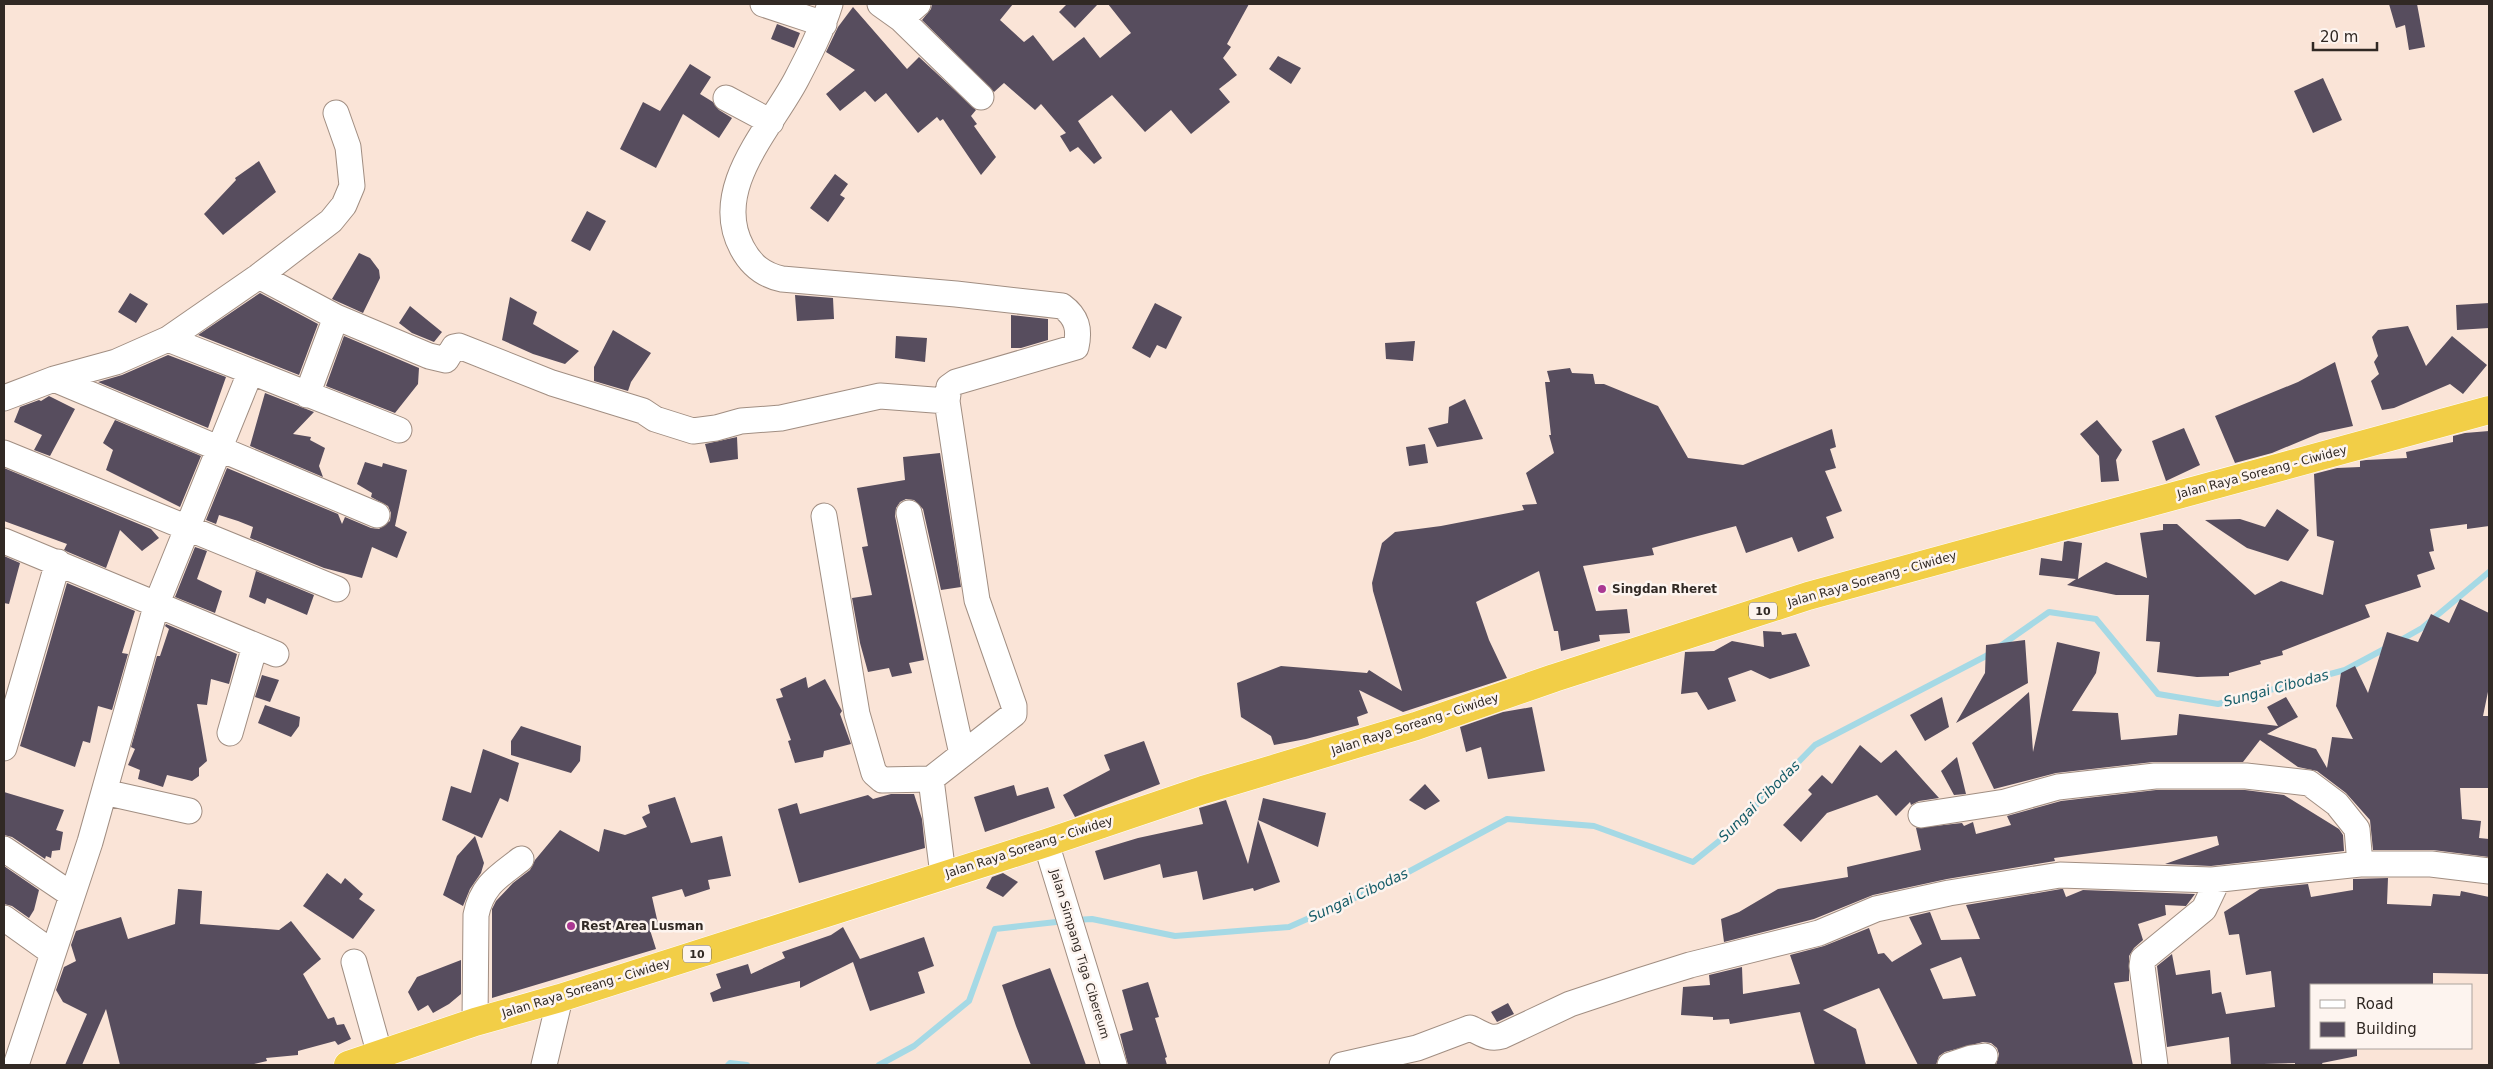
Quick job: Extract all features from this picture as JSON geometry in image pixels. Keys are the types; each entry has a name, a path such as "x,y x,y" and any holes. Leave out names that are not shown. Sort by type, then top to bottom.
{"highway":[{"name":"Jalan Raya Soreang - Ciwidey","path":"348,1065 376,1059 475,1022 560,998 1046,843 1202,790 1416,726 1561,676 1808,596 2489,410"}],"street":[{"path":"763,4 827,14 796,80 746,164 736,186 732,215 735,236 748,260 760,271 782,280 1062,306 1069,312 1079,327 1076,347 956,382 950,387 947,401 977,600 1014,706 1014,714 931,780 882,780 874,773 857,714 824,516"},
{"path":"880,4 910,12 980,97"},
{"path":"726,98 771,122"},
{"path":"4,398 54,379 116,362 168,339 259,276 331,220 344,205 352,186 348,147 336,113"},
{"path":"259,276 336,317 437,358 446,360 454,347 459,346 552,383 643,411 655,419 693,431 716,428 741,420 781,418 880,396 947,401"},
{"path":"307,395 336,317"},
{"path":"168,339 250,373 399,430"},
{"path":"16,1065 104,792 157,603 250,373"},
{"path":"54,379 376,515"},
{"path":"4,454 337,589"},
{"path":"909,513 962,754"},
{"path":"4,541 157,603 266,650 230,733"},
{"path":"4,748 58,562"},
{"path":"1920,815 2005,802 2058,787 2155,776 2246,776 2310,783 2337,804 2357,829 2360,864"},
{"path":"931,780 943,875"},
{"path":"104,792 189,811"},
{"name":"Jalan Simpang Tiga Cibereum","path":"1046,843 1114,1065"},
{"path":"4,849 72,895"},
{"path":"475,1022 476,915 479,898 487,886 520,859"},
{"path":"1342,1065 1417,1048 1470,1028 1485,1036 1494,1038 1502,1036 1570,1004 1642,980 1690,965 1819,933 1876,909 1933,896 2060,875 2212,880 2360,864 2431,864 2489,871"},
{"path":"2155,1065 2142,966 2143,958 2204,909 2214,888 2212,880"},
{"path":"4,918 53,953"},
{"path":"354,962 376,1059"},
{"path":"544,1065 560,998"},
{"path":"1955,1064 1985,1056"}],"building":[{"path":"932,4 1013,4 1000,20 1024,42 1033,35 1053,61 1084,37 1100,58 1131,33 1108,4 1249,4 1227,44 1231,47 1223,58 1237,75 1219,89 1230,102 1191,134 1171,110 1145,132 1112,95 1078,121 1102,158 1094,164 1078,147 1070,152 1060,136 1066,133 1041,104 1035,110 1004,83 994,92 922,20 931,9"},
{"path":"1067,4 1098,4 1075,28 1059,12"},
{"path":"2389,4 2417,4 2425,47 2409,50 2405,25 2396,28"},
{"path":"853,7 907,69 919,57 976,110 971,116 977,124 974,126 996,157 981,175 943,119 940,121 937,117 918,133 886,93 875,102 865,91 840,111 826,94 855,70 826,52 838,27"},
{"path":"777,24 800,33 794,48 771,39"},
{"path":"1278,56 1301,68 1291,84 1269,69"},
{"path":"690,64 711,77 700,94 732,118 719,138 683,114 656,168 620,149 643,102 660,111"},
{"path":"2323,78 2342,120 2313,133 2294,91"},
{"path":"259,161 276,192 223,235 204,214 236,180 235,178"},
{"path":"835,174 848,184 840,195 845,198 828,222 810,208"},
{"path":"587,211 606,221 590,251 571,241"},
{"path":"359,253 370,258 379,270 380,278 363,313 332,299"},
{"path":"130,293 148,304 136,323 118,312"},
{"path":"260,293 318,324 299,375 198,335"},
{"path":"795,295 833,298 834,319 797,321"},
{"path":"510,297 537,312 533,324 579,351 565,364 533,354 502,340"},
{"path":"1155,303 1182,317 1166,349 1157,345 1150,358 1132,348"},
{"path":"2489,303 2489,328 2457,330 2456,305"},
{"path":"410,306 442,332 434,342 412,333 399,323"},
{"path":"1011,315 1048,319 1048,340 1021,348 1011,348"},
{"path":"2408,326 2426,366 2452,336 2487,365 2463,394 2450,384 2394,408 2382,410 2371,381 2379,374 2374,362 2378,356 2372,337 2378,330"},
{"path":"613,330 651,353 631,382 628,391 594,381 594,367"},
{"path":"344,336 419,368 418,384 395,413 326,386"},
{"path":"896,336 927,338 925,362 895,358"},
{"path":"1415,341 1413,361 1386,359 1385,343"},
{"path":"168,355 226,377 208,428 98,382 122,375"},
{"path":"2335,362 2353,426 2320,433 2272,453 2235,463 2215,416 2298,382"},
{"path":"1570,368 1572,373 1593,374 1595,384 1604,384 1658,406 1688,458 1743,465 1832,429 1836,447 1830,449 1836,468 1825,471 1842,511 1826,517 1834,538 1798,552 1792,537 1746,553 1736,526 1652,548 1654,555 1583,566 1596,611 1627,609 1630,633 1599,635 1600,641 1561,651 1558,631 1554,631 1539,571 1476,602 1489,640 1507,678 1403,712 1359,690 1368,713 1357,717 1359,725 1274,745 1271,736 1241,717 1237,683 1281,666 1367,673 1369,670 1402,691 1373,591 1372,583 1382,543 1395,532 1441,526 1524,510 1522,505 1537,504 1526,473 1554,453 1549,435 1551,435 1545,382 1550,382 1547,371"},
{"path":"265,393 314,412 293,434 311,437 310,440 325,448 319,466 323,477 250,446"},
{"path":"49,396 75,409 50,456 34,450 42,435 14,422 20,407 39,400 41,401"},
{"path":"1465,399 1483,439 1437,447 1428,428 1448,423 1449,407"},
{"path":"115,420 201,456 180,507 106,470 113,450 103,443"},
{"path":"2097,420 2122,450 2116,460 2119,481 2101,482 2099,456 2080,434"},
{"path":"2184,428 2200,465 2166,481 2152,441"},
{"path":"2489,431 2489,526 2467,529 2467,524 2430,529 2434,551 2429,552 2435,569 2417,575 2421,587 2365,605 2370,617 2282,651 2283,655 2260,661 2261,664 2229,673 2229,676 2197,677 2157,672 2160,642 2146,641 2149,595 2116,595 2067,585 2076,579 2039,575 2041,558 2062,561 2064,542 2068,541 2082,543 2078,579 2106,562 2147,578 2140,533 2163,530 2163,524 2177,524 2255,595 2281,581 2323,595 2334,541 2317,536 2314,474 2337,468 2360,467 2360,461 2407,458 2406,452 2453,442 2453,436"},
{"path":"737,437 738,459 710,463 705,444"},
{"path":"1425,444 1428,463 1409,466 1406,447"},
{"path":"940,453 961,587 941,590 923,509 914,500 906,499 900,502 896,508 895,516 924,660 909,663 912,673 892,677 889,668 868,672 860,643 852,598 872,595 862,547 868,546 857,488 905,480 903,457"},
{"path":"365,462 382,467 383,463 407,470 395,526 407,532 397,558 372,547 362,578 324,568 250,538 253,527 238,521 219,515 216,524 206,520 227,468 338,514 342,524 345,517 371,528 379,529 390,521 391,513 388,506 371,497 372,493 357,484"},
{"path":"4,468 151,529 159,538 142,551 120,530 106,568 68,552 64,550 67,544 4,521"},
{"path":"2277,509 2309,530 2288,561 2247,548 2205,520 2240,519 2265,527"},
{"path":"195,547 207,551 197,579 222,591 215,613 175,597"},
{"path":"4,556 20,563 9,604 4,603"},
{"path":"256,571 314,595 307,615 267,598 265,604 249,597"},
{"path":"67,583 135,611 122,653 128,654 112,710 98,706 90,743 83,741 75,767 20,746"},
{"path":"2460,599 2489,613 2489,687 2483,716 2489,716 2489,788 2460,788 2462,819 2481,821 2479,838 2489,839 2489,857 2433,850 2373,850 2370,820 2346,793 2317,771 2298,767 2260,740 2243,762 2153,762 2056,773 1994,789 1972,743 2029,692 2033,752 2057,642 2100,652 2096,673 2072,711 2118,713 2121,740 2177,735 2179,714 2278,726 2267,707 2286,697 2298,717 2267,734 2316,749 2327,768 2332,737 2353,739 2336,706 2341,673 2355,666 2368,693 2387,632 2418,642 2431,614 2449,623"},
{"path":"166,624 237,654 229,684 211,679 207,705 197,704 207,761 199,768 199,776 192,781 167,775 163,787 138,779 140,770 128,765 135,749 131,747 157,656 160,656 169,629 165,626"},
{"path":"1763,631 1781,632 1782,635 1796,633 1810,666 1770,679 1751,670 1728,678 1736,701 1708,710 1697,692 1681,694 1685,652 1714,651 1732,641 1764,647"},
{"path":"2025,640 2028,683 1956,723 1985,673 1986,645"},
{"path":"262,675 279,680 270,702 255,697"},
{"path":"806,677 808,688 825,679 842,711 840,714 851,744 824,751 823,757 795,763 788,741 791,740 776,699 783,697 780,689"},
{"path":"1942,697 1949,727 1925,741 1910,715"},
{"path":"265,705 300,717 299,726 291,737 258,723"},
{"path":"1532,707 1545,771 1488,779 1481,747 1466,752 1460,727 1503,712"},
{"path":"521,726 581,746 580,761 571,773 511,755 511,741"},
{"path":"1144,741 1160,784 1075,817 1063,795 1110,770 1104,755"},
{"path":"1860,745 1881,763 1896,750 1939,798 1919,801 1911,805 1910,802 1896,816 1877,795 1827,813 1801,842 1783,825 1812,794 1808,790 1822,775 1832,784"},
{"path":"483,749 519,763 508,802 500,798 482,838 442,820 451,786 471,793"},
{"path":"1957,757 1966,794 1954,795 1941,771"},
{"path":"1425,784 1440,801 1425,810 1409,800"},
{"path":"1014,785 1017,796 1048,787 1055,808 985,832 974,797"},
{"path":"2156,790 2245,790 2284,795 2339,829 2343,835 2344,851 2211,866 2165,864 2219,845 2217,836 2054,858 2055,861 1947,879 1873,895 1814,919 1724,942 1721,919 1739,912 1778,889 1848,877 1847,867 1921,850 1916,828 1962,823 1964,826 1973,822 1976,834 2011,825 2007,816 2061,801"},
{"path":"4,792 64,810 56,830 63,832 60,850 52,851 51,858 46,856 45,859 12,837 4,835"},
{"path":"891,794 914,794 922,819 925,848 799,883 778,809 797,803 800,814 868,795 873,799"},
{"name":"Rest Area Lusman","path":"675,797 691,843 722,836 731,876 708,880 710,889 685,897 682,889 652,897 659,928 650,930 656,949 492,998 492,909 496,901 513,883 530,870 535,860 560,830 599,852 604,829 625,835 647,827 642,817 650,813 648,805"},
{"path":"1263,798 1326,813 1318,847 1258,820"},
{"path":"1226,800 1248,864 1258,820 1280,882 1254,891 1253,888 1203,900 1197,871 1163,878 1160,864 1104,880 1095,851 1138,838 1203,824 1199,808"},
{"path":"475,836 484,863 481,873 470,889 463,906 443,895 457,856"},
{"path":"4,866 39,890 34,910 29,918 12,906 4,904"},
{"path":"327,873 341,884 345,878 363,894 359,899 375,910 353,939 303,906"},
{"path":"1003,873 1018,882 1003,897 986,888 992,877"},
{"path":"2388,878 2387,904 2431,906 2433,894 2460,896 2461,891 2489,897 2489,974 2433,973 2433,984 2310,984 2310,1049 2357,1049 2357,1056 2322,1063 2323,1065 2295,1065 2295,1063 2231,1065 2229,1037 2167,1047 2157,966 2172,954 2176,975 2210,970 2212,994 2221,992 2226,1014 2275,1007 2271,971 2246,975 2239,934 2229,935 2224,912 2260,889 2308,884 2311,897 2353,890 2353,879"},
{"path":"178,889 202,891 200,924 279,930 291,921 321,959 303,974 328,1019 334,1017 337,1025 344,1024 351,1039 338,1045 335,1041 298,1051 298,1055 266,1058 267,1061 250,1065 120,1065 106,1009 82,1065 65,1065 87,1014 63,1002 56,990 64,967 76,961 71,945 76,931 121,917 128,939 175,924"},
{"path":"2061,889 2063,889 2066,897 2083,890 2195,894 2186,906 2165,905 2166,915 2138,924 2143,940 2134,948 2129,956 2129,981 2114,983 2133,1065 1996,1065 1999,1054 1997,1048 1991,1043 1983,1042 1945,1052 1939,1056 1936,1065 1918,1065 1879,988 1823,1010 1856,1029 1866,1065 1815,1065 1800,1012 1730,1024 1729,1019 1713,1020 1713,1017 1681,1015 1683,987 1710,985 1709,975 1742,967 1743,994 1800,984 1790,955 1824,946 1869,928 1878,954 1884,953 1892,962 1922,944 1909,917 1930,912 1941,940 1980,939 1966,905","holes":["1961,957 1976,996 1943,999 1930,969"]},
{"path":"843,927 860,959 924,937 934,966 918,972 925,993 870,1011 853,962 800,988 800,981 713,1002 710,993 721,988 716,974 748,964 751,974 785,958 782,952 831,935"},
{"path":"461,960 461,994 449,1004 433,1013 428,1005 418,1011 408,992 417,977"},
{"path":"1050,968 1086,1065 1031,1065 1016,1026 1002,985"},
{"path":"1148,982 1159,1017 1155,1018 1167,1057 1165,1058 1167,1065 1128,1065 1120,1034 1133,1030 1122,990"},
{"path":"1508,1003 1514,1014 1497,1022 1491,1012"}],"waterway":[{"name":"Sungai Cibodas","path":"2399,641 2422,628 2489,572"},
{"name":"Sungai Cibodas","path":"1075,920 1092,919 1175,936 1289,927 1384,885 1507,819 1594,826 1693,862 1729,833 1815,745 1986,656 2049,612 2096,619 2158,694 2218,704 2345,670 2388,647"},
{"name":"Sungai Cibodas","path":"879,1065 914,1046 969,1001 995,929 1065,921"},
{"name":"Sungai Cibodas","path":"728,1065 730,1063 747,1065"}],"place":[{"name":"Singdan Rheret","path":"1602,589"},
{"name":"Rest Area Lusman","path":"571,926"}]}
